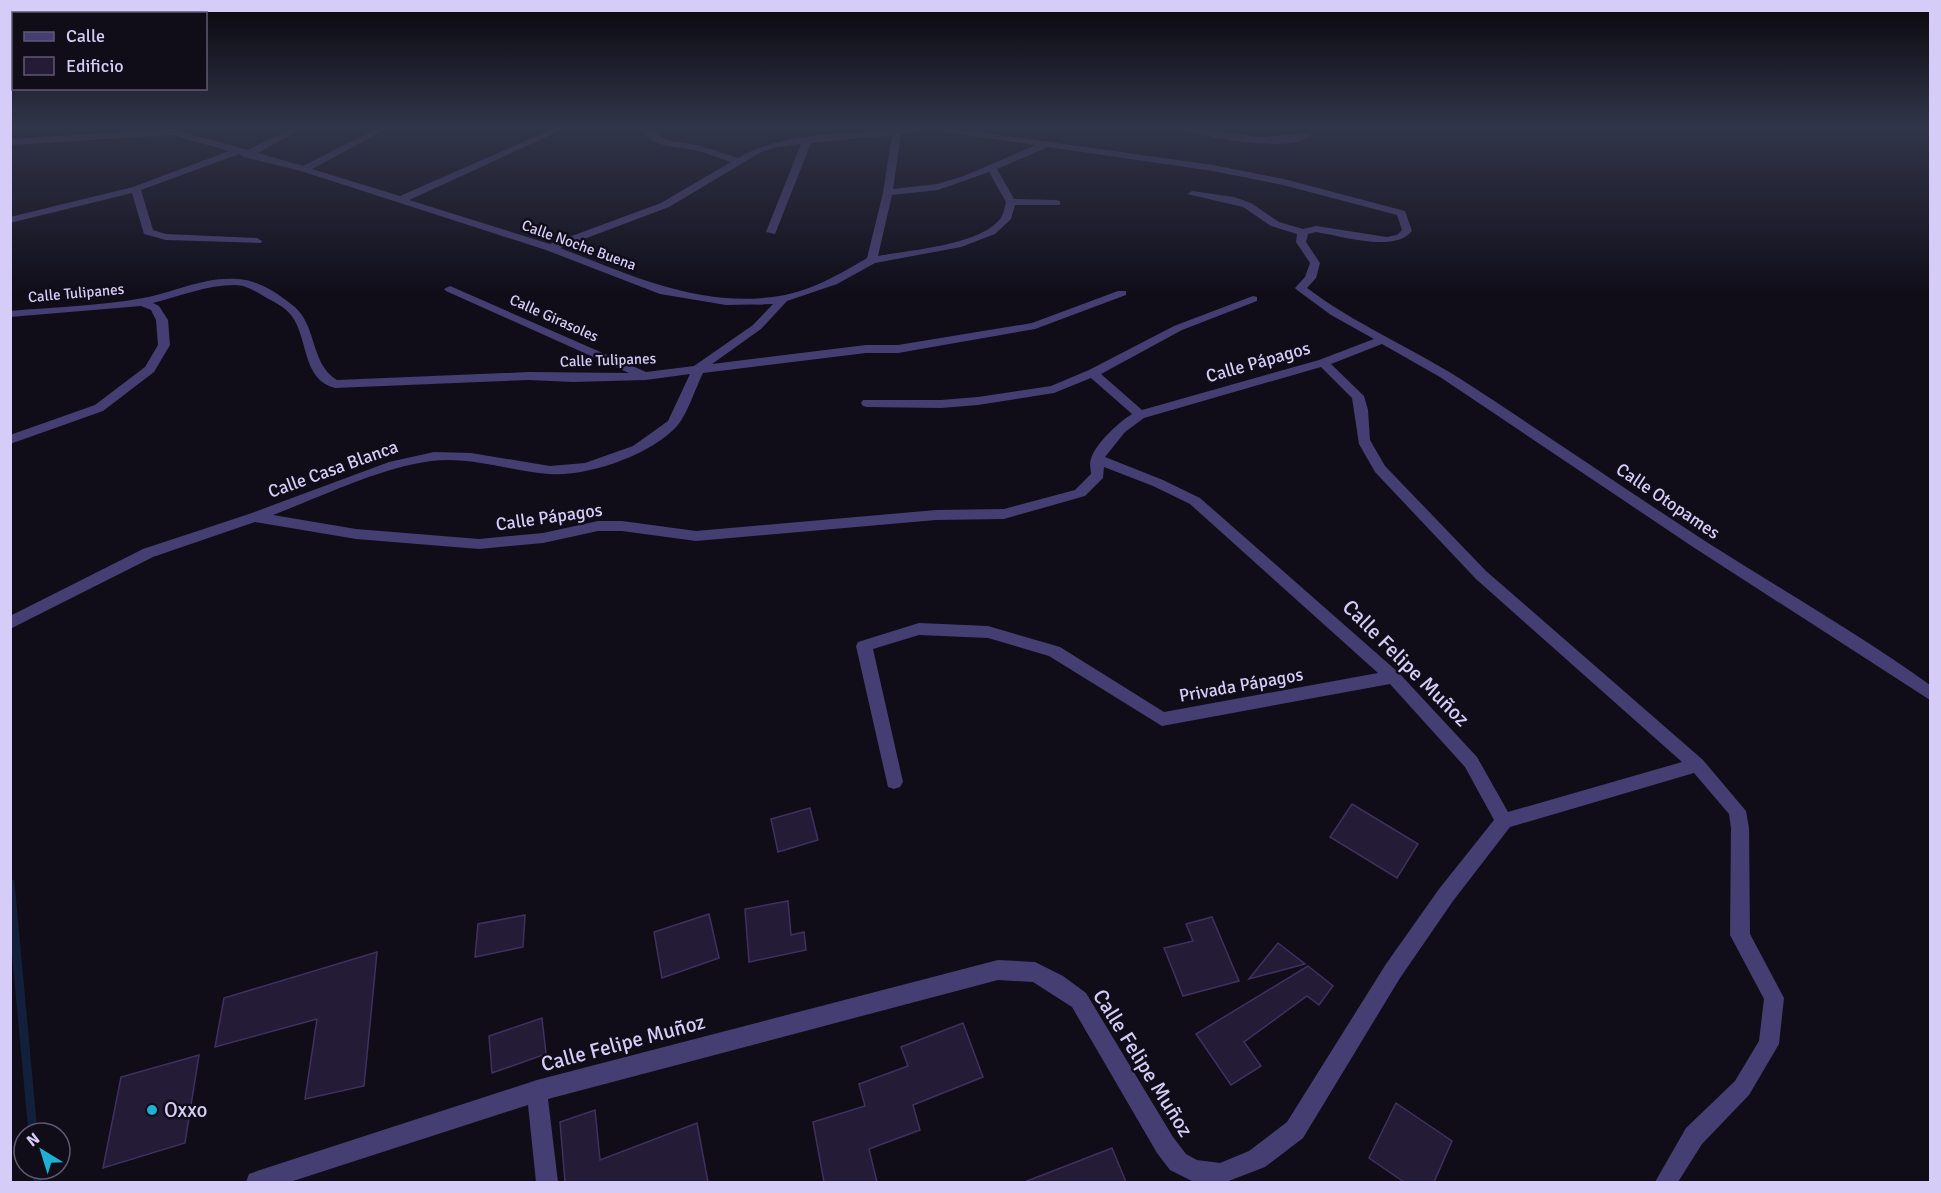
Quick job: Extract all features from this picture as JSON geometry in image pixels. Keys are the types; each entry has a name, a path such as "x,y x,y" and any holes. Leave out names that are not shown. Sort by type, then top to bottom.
{"street":[{"path":"10,220 150,184"},
{"name":"Calle Noche Buena","path":"348,184 550,248 651,288 682,296 726,302 783,299 833,282 872,260 961,244 991,232 1007,217 1011,202"},
{"path":"400,200 437,184"},
{"path":"550,248 665,205 701,184"},
{"path":"771,232 790,184"},
{"path":"872,260 889,184"},
{"path":"888,193 948,184"},
{"path":"1000,184 1011,202 1056,202"},
{"path":"1192,194 1230,199 1247,206 1275,224 1303,231 1316,229 1387,240 1401,237 1407,231 1401,213 1290,184"},
{"path":"136,189 148,232 166,237 257,241"},
{"name":"Calle Otopames","path":"1303,231 1301,242 1315,263 1310,278 1300,288 1335,315 1385,339 1445,374 1698,543 1930,693"},
{"name":"Calle Tulipanes","path":"10,314 144,302 215,284 241,281 297,315 317,368 325,380 335,384 529,376 573,378 646,375 866,349 898,349 1026,327 1122,293"},
{"name":"Calle Girasoles","path":"450,289 646,375"},
{"name":"Calle Casa Blanca","path":"254,517 389,466 434,456 471,457 550,470 586,467 638,449 673,423 699,368 758,327 783,299"},
{"path":"867,403 908,405 978,401 1053,389 1093,373 1178,328 1253,299"},
{"name":"Calle Tulipanes","path":"10,440 99,408 150,369 164,345 162,320 154,308 144,302"},
{"name":"Calle Pápagos","path":"10,623 156,549 254,517 356,534 478,544 543,538 598,526 622,526 686,536 727,535 814,524 925,516 1004,514 1080,493 1098,475 1097,459 1123,424 1140,414 1323,363 1385,339"},
{"path":"1323,363 1358,396 1361,404 1364,437 1369,453 1386,476 1481,575 1697,765 1737,812 1740,828 1740,934 1774,998 1769,1044 1742,1088 1694,1136 1666,1182"},
{"path":"1093,373 1140,414"},
{"name":"Calle Felipe Muñoz","path":"257,1182 537,1091 998,970 1035,972 1056,983 1078,1000 1165,1145 1178,1162 1194,1171 1220,1174 1257,1159 1295,1130 1400,962 1446,895 1504,821 1471,762 1392,677 1195,501 1158,483 1097,459"},
{"name":"Privada Pápagos","path":"894,782 864,646 919,629 988,632 1054,651 1162,718 1392,677"},
{"path":"1504,821 1697,765"},
{"path":"537,1091 548,1182"}],"building":[{"path":"1352,804 1418,844 1397,878 1330,837"},
{"path":"810,808 818,840 778,852 771,819"},
{"path":"788,901 791,935 804,932 806,950 749,962 745,909"},
{"path":"709,914 719,958 662,978 654,932"},
{"path":"525,915 523,947 475,957 478,924"},
{"path":"1212,917 1239,981 1183,996 1164,948 1193,941 1186,924"},
{"path":"1278,943 1305,964 1249,979"},
{"path":"377,952 364,1086 305,1099 317,1019 215,1047 224,998"},
{"path":"1308,966 1333,986 1319,1005 1307,996 1244,1042 1261,1066 1231,1085 1196,1034"},
{"path":"542,1018 546,1054 492,1073 489,1036"},
{"path":"963,1023 983,1077 913,1105 920,1130 869,1149 877,1182 824,1182 813,1122 865,1106 859,1084 908,1066 901,1047"},
{"name":"Oxxo","path":"199,1055 185,1143 103,1168 121,1077"},
{"path":"1396,1103 1452,1141 1434,1182 1404,1182 1369,1158"},
{"path":"595,1110 600,1160 697,1123 708,1182 565,1182 560,1122"},
{"path":"1112,1148 1126,1182 1027,1182 1027,1181"}],"waterway":[{"path":"10,883 32,1121"}],"place":[{"name":"Oxxo","path":"152,1110"}]}
